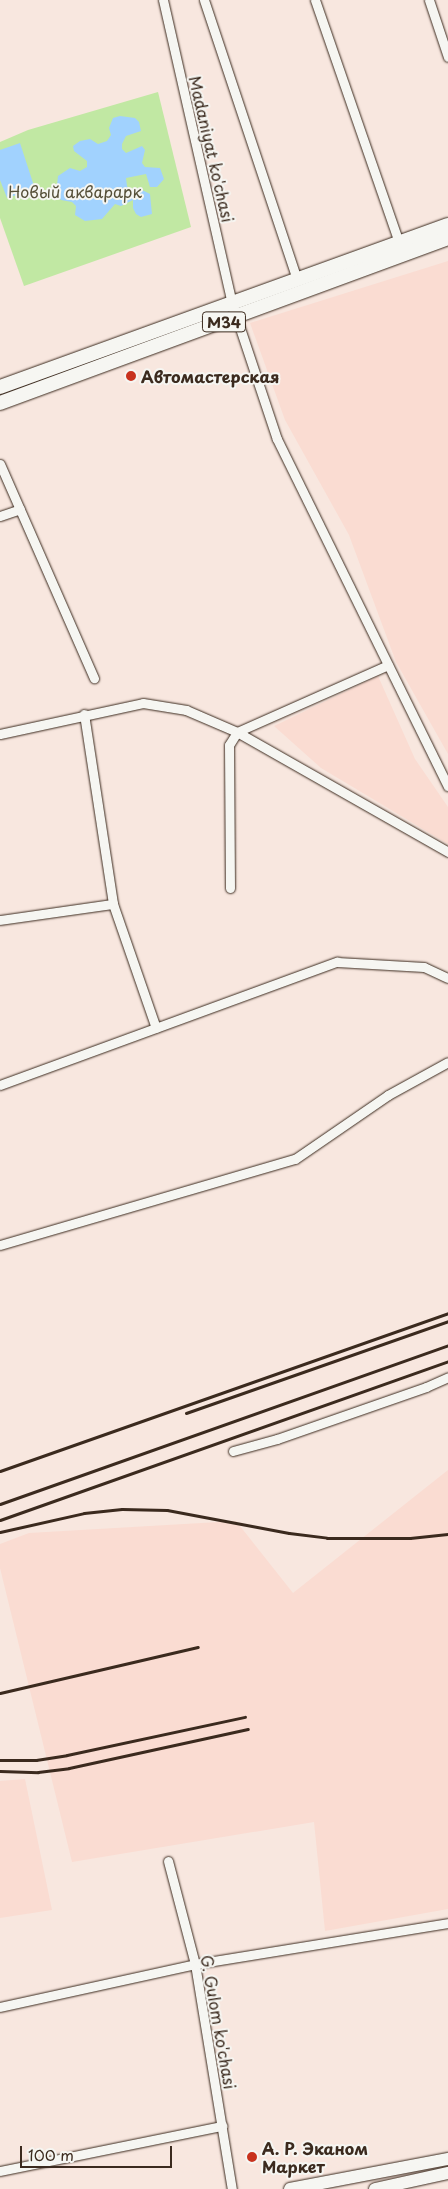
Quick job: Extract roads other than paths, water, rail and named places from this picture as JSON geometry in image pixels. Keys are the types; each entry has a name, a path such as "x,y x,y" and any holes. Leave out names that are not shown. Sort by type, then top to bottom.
{"main road":[{"name":"M34","path":"0,404 234,311 297,280 448,225"},
{"name":"M34","path":"0,387 234,311 448,238"},
{"path":"290,2189 448,2159"},
{"path":"375,2189 448,2173"}],"street":[{"name":"Madaniyat ko'chasi","path":"163,0 234,311 277,439 448,786"},
{"path":"204,0 297,280"},
{"path":"315,0 399,243"},
{"path":"429,0 448,57"},
{"path":"0,464 94,678"},
{"path":"0,516 20,509"},
{"path":"230,888 229,745 237,732 388,665"},
{"path":"0,734 84,714 143,703 186,710 237,732 448,852"},
{"path":"84,714 113,904 156,1028"},
{"path":"0,920 113,904"},
{"path":"0,1085 337,962 424,967 448,978"},
{"path":"0,1245 296,1159 388,1095 448,1062"},
{"path":"233,1451 324,1423 426,1387 448,1377"},
{"name":"G. Gulom ko'chasi","path":"168,1861 195,1964 232,2189"},
{"path":"0,2007 195,1964 448,1923"},
{"path":"0,2170 222,2126"}],"water":[{"path":"120,116 135,118 139,122 141,131 126,136 122,149 126,153 142,146 145,150 142,163 145,167 160,168 164,179 157,187 150,187 146,174 126,178 127,186 134,195 139,195 142,190 150,194 152,214 141,217 136,214 133,208 133,200 121,206 115,204 102,219 85,221 75,215 76,206 72,202 61,200 56,194 58,176 70,168 80,171 87,167 87,161 74,151 73,146 80,141 90,139 98,144 107,141 111,135 109,128 113,118"},
{"path":"20,143 35,189 7,198 0,180 0,150"}],"railway":[{"path":"0,1471 448,1313"},
{"path":"186,1413 448,1321"},
{"path":"0,1504 448,1345"},
{"path":"0,1520 448,1361"},
{"path":"0,1532 84,1513 122,1509 167,1510 289,1533 327,1538 410,1538 448,1534"},
{"path":"0,1693 198,1647"},
{"path":"0,1760 36,1760 67,1755 245,1717"},
{"path":"0,1771 38,1772 69,1768 248,1729"}],"place":[{"name":"Автомастерская","path":"131,376"},
{"name":"А. Р. Эканом Маркет","path":"252,2157"}],"park label":[{"name":"Новый акварарк","path":"75,191"}]}
